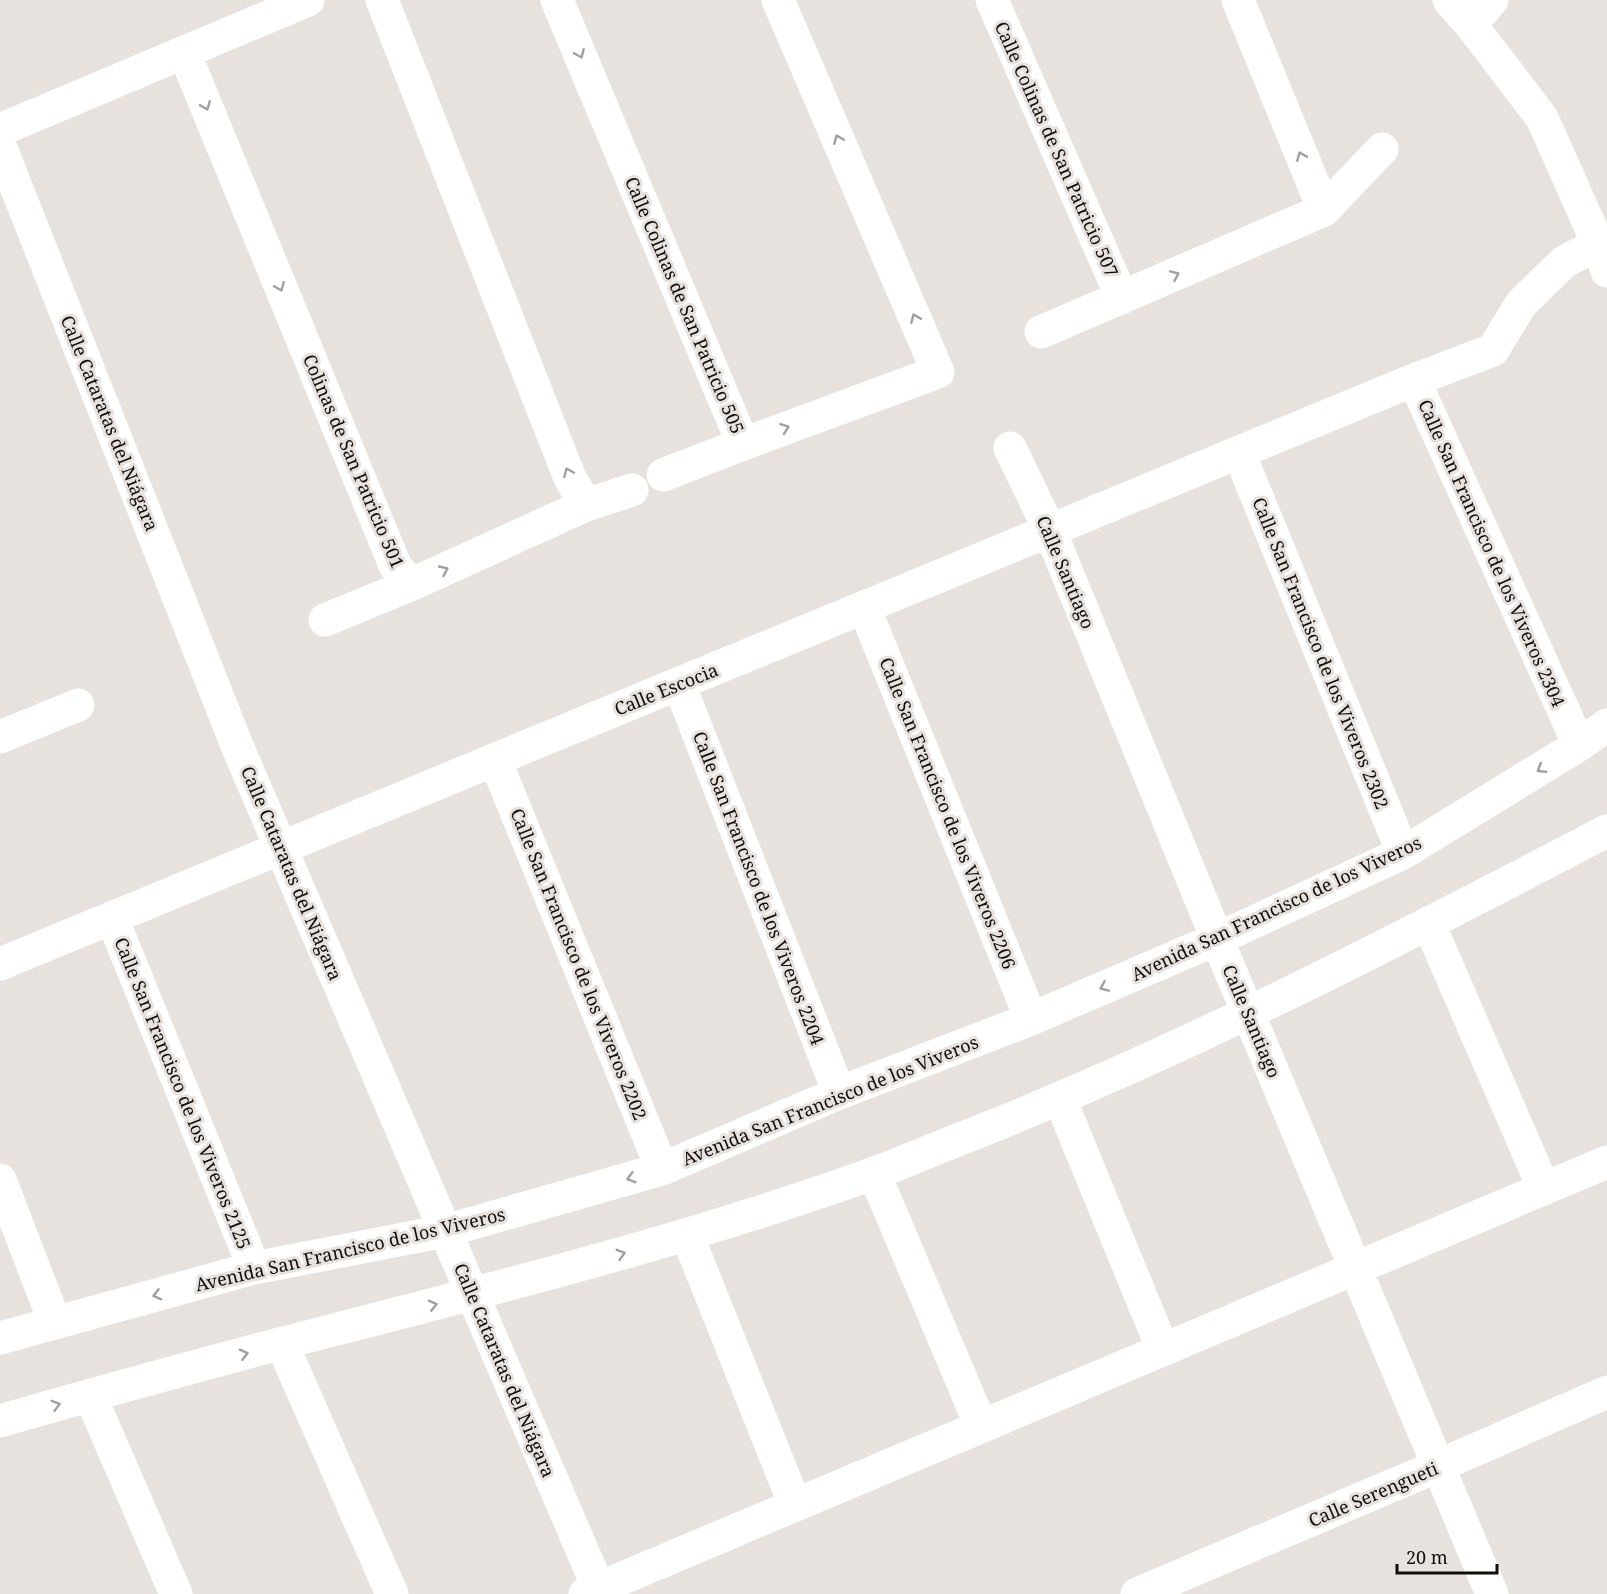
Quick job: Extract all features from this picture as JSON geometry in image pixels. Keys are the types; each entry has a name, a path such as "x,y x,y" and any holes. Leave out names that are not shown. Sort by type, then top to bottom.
{"street":[{"path":"0,130 308,0"},
{"path":"382,0 570,478 586,505"},
{"name":"Calle Colinas de San Patricio 505","path":"557,0 743,444 938,372 778,0"},
{"name":"Calle Colinas de San Patricio 507","path":"992,0 1122,298"},
{"path":"1238,0 1324,210"},
{"path":"1449,0 1471,25 1542,118 1603,258"},
{"path":"1471,25 1492,0"},
{"name":"Colinas de San Patricio 501","path":"184,52 395,565 410,585 586,505 632,490"},
{"name":"Calle Cataratas del Niágara","path":"0,146 234,737 445,1231 595,1592"},
{"name":"Calle Colinas de San Patricio 507","path":"1041,332 1324,210 1382,149"},
{"name":"Calle San Francisco de los Viveros 2304","path":"1579,745 1414,380 1493,350 1521,304 1564,262 1603,258"},
{"path":"1050,531 1414,380"},
{"path":"663,475 743,444"},
{"name":"Calle Santiago","path":"1010,448 1050,531 1492,1594"},
{"name":"Calle San Francisco de los Viveros 2302","path":"1239,453 1403,853"},
{"name":"Calle Escocia","path":"0,964 1050,531"},
{"path":"325,620 410,585"},
{"name":"Calle San Francisco de los Viveros 2206","path":"864,608 1031,1019"},
{"name":"Calle San Francisco de los Viveros 2204","path":"679,684 839,1093"},
{"path":"2,729 78,705"},
{"name":"Avenida San Francisco de los Viveros","path":"0,1338 254,1268 445,1231 662,1169 839,1093 1031,1019 1218,939 1403,853 1579,745 1607,725"},
{"name":"Calle San Francisco de los Viveros 2202","path":"495,760 662,1169"},
{"path":"0,1421 687,1235 874,1173 1060,1099 1249,1014 1607,831"},
{"name":"Calle San Francisco de los Viveros 2125","path":"112,918 254,1268"},
{"path":"1429,924 1544,1189"},
{"path":"1060,1099 1163,1350"},
{"path":"595,1592 795,1505 1607,1162"},
{"path":"874,1173 981,1426"},
{"path":"0,1180 55,1323"},
{"path":"687,1235 795,1505"},
{"path":"282,1344 392,1594"},
{"name":"Calle Serengueti","path":"1137,1594 1607,1392"},
{"path":"90,1395 176,1594"}]}
